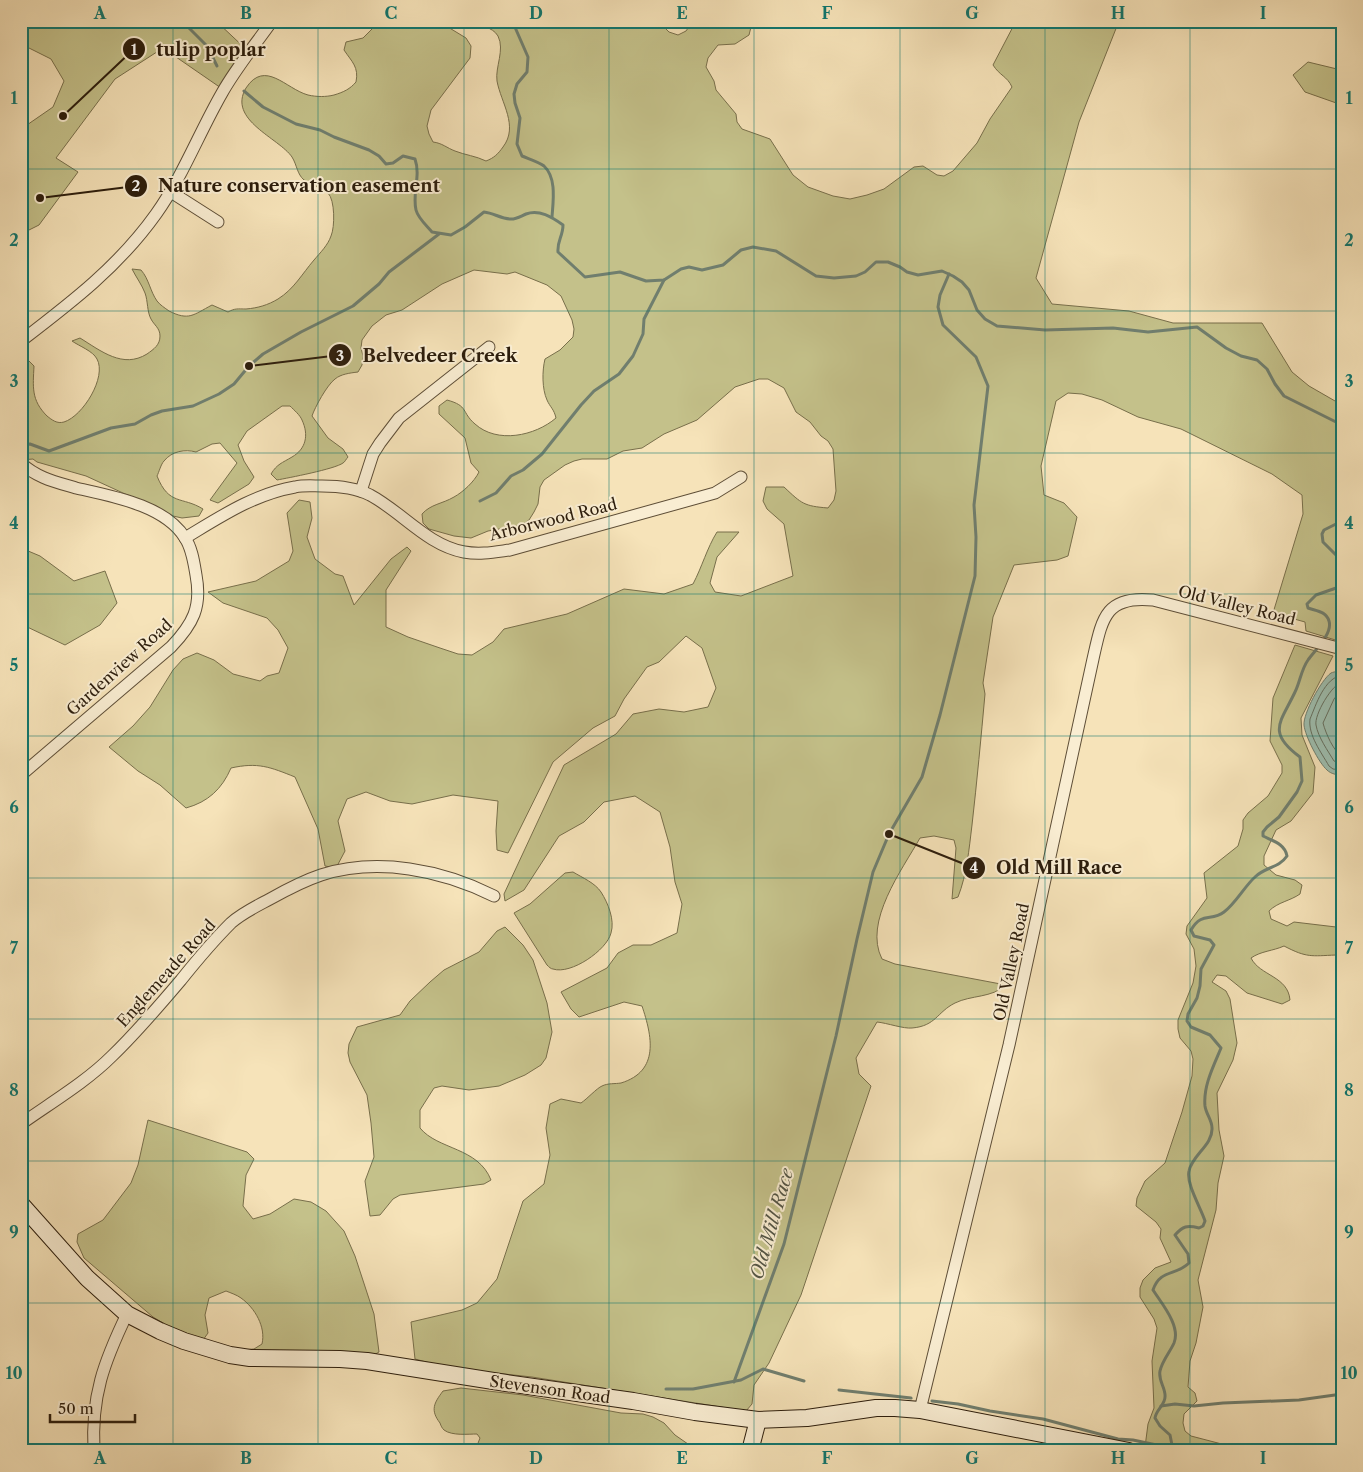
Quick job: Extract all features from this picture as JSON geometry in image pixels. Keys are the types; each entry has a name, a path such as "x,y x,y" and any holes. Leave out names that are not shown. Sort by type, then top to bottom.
{"street":[{"path":"21,341 82,294 142,234 171,192 222,93 272,21"},
{"path":"171,192 218,222"},
{"path":"361,491 373,454 400,418 489,347"},
{"name":"Gardenview Road","path":"21,463 49,481 125,500 145,507 162,517 185,538 196,570 199,600 196,612 183,634 154,662 21,776"},
{"name":"Arborwood Road","path":"185,538 243,504 272,492 304,486 328,486 361,491 422,532 445,545 463,552 483,554 510,550 715,493 741,477"},
{"name":"Old Valley Road","path":"920,1410 1009,1045 1104,618 1118,604 1129,600 1146,600 1342,649"},
{"name":"Englemeade Road","path":"21,1124 91,1075 111,1057 162,1002 211,943 234,921 288,889 322,875 357,868 385,867 412,869 442,875 494,896"},
{"name":"Stevenson Road","path":"21,1204 87,1278 128,1314 176,1337 230,1355 250,1358 367,1361 758,1420 807,1418 876,1408 920,1410 1130,1451"},
{"path":"94,1451 95,1412 100,1377 110,1349 128,1314"},
{"path":"750,1451 758,1420"}],"shaded area":[{"path":"21,21 216,21 249,52 221,88 163,48 115,79 56,158 78,172 39,225 21,234 21,126 24,127 53,107 64,81 51,59 21,44"},
{"path":"380,21 438,21 466,38 471,46 470,58 431,110 427,126 433,142 486,161 496,156 503,147 509,131 509,123 508,114 497,81 500,41 493,30 472,21 658,21 669,32 678,35 686,31 693,21 749,21 751,27 749,35 735,44 718,45 708,58 706,67 714,81 716,90 736,114 737,122 742,129 770,139 793,175 808,187 833,196 850,199 884,189 914,167 923,166 937,175 944,176 953,171 977,143 990,119 1012,87 1008,80 993,65 1016,21 1119,21 1079,122 1036,278 1052,304 1129,311 1173,323 1262,323 1292,372 1309,386 1342,405 1342,642 1306,631 1305,622 1273,613 1303,514 1302,495 1272,474 1181,429 1138,417 1102,400 1082,394 1068,393 1056,401 1041,466 1044,495 1064,503 1077,517 1068,556 1057,560 1014,565 993,617 983,683 985,694 972,825 964,879 958,897 952,899 956,848 954,840 934,836 920,838 887,897 877,929 877,944 882,959 895,964 1006,985 988,994 961,1000 944,1010 931,1022 920,1027 909,1028 877,1022 856,1058 859,1074 871,1086 801,1295 769,1363 754,1385 752,1404 746,1411 532,1377 449,1368 415,1359 411,1322 462,1310 477,1303 497,1279 523,1201 544,1184 550,1155 546,1128 550,1104 561,1099 581,1103 602,1086 621,1083 634,1077 642,1070 647,1061 650,1051 650,1040 642,1006 624,1002 579,1017 571,1009 561,992 607,968 618,953 633,945 651,945 677,933 682,904 675,882 670,847 660,812 635,796 604,802 584,822 559,836 524,890 505,901 504,894 564,765 616,734 633,714 659,709 684,712 708,707 716,688 702,648 686,636 659,662 647,667 624,699 615,716 593,728 553,762 508,853 497,850 498,801 453,795 412,804 390,801 366,792 347,799 338,821 345,851 336,868 325,866 318,829 295,777 264,766 249,765 231,768 219,788 213,794 201,802 186,808 160,785 138,771 109,747 133,726 150,707 173,670 183,659 197,653 214,660 233,674 260,681 267,676 279,673 288,648 278,630 267,618 223,603 208,592 256,581 289,561 293,551 287,513 299,500 310,502 312,518 307,537 315,559 335,574 343,576 354,605 391,559 407,547 411,551 386,590 386,627 408,637 458,654 472,655 493,642 504,629 567,614 624,589 664,594 693,584 717,532 739,532 717,557 710,583 715,592 741,596 793,576 784,524 767,509 763,501 766,487 784,487 804,503 828,508 834,500 836,491 833,449 828,441 821,436 810,422 796,412 784,388 768,379 759,379 735,387 697,420 664,434 642,448 623,451 607,459 582,459 565,465 544,480 540,487 538,504 529,520 522,525 488,531 471,538 454,536 429,529 423,523 422,514 429,508 461,492 479,472 471,463 465,438 439,414 439,406 447,400 454,402 462,407 475,424 494,434 516,435 538,429 556,418 544,391 543,374 545,359 560,350 573,337 572,320 561,296 547,285 515,272 507,274 474,270 442,284 402,310 386,315 372,326 362,340 362,365 358,372 337,377 325,391 312,416 328,438 343,449 348,457 344,463 331,468 277,480 271,474 278,466 297,454 303,446 306,436 302,420 298,414 290,406 282,406 247,431 238,445 244,461 254,477 249,484 218,503 210,500 237,463 220,443 212,444 196,452 179,452 171,455 164,461 157,476 166,492 177,499 203,509 199,516 182,518 173,516 86,476 37,462 33,459 21,460 21,362 28,360 34,366 34,393 42,410 53,420 64,422 79,412 91,395 99,376 99,367 95,356 72,341 80,338 104,353 129,360 147,354 158,344 160,339 159,331 152,321 145,293 132,269 141,270 161,305 181,316 191,316 212,305 228,312 235,309 250,309 263,306 274,301 289,291 324,249 330,239 334,220 330,196 322,189 304,180 292,157 286,150 249,119 243,110 242,99 246,88 253,80 261,76 276,78 311,96 331,96 341,93 356,82 357,77 354,65 344,50 346,42 363,38"},
{"path":"1308,62 1337,69 1342,67 1342,105 1305,92 1293,75"},
{"path":"21,548 40,556 74,581 105,571 117,603 100,625 65,645 21,624"},
{"path":"1295,645 1333,656 1301,718 1302,735 1315,767 1313,793 1291,821 1276,830 1264,856 1264,865 1276,875 1295,880 1302,885 1300,894 1269,911 1271,919 1287,926 1294,922 1336,927 1342,920 1342,946 1336,955 1309,955 1298,953 1284,946 1251,958 1255,964 1284,986 1290,1000 1282,1004 1247,993 1226,976 1217,975 1212,982 1226,991 1230,999 1237,1043 1233,1060 1217,1093 1219,1130 1224,1156 1218,1183 1216,1210 1198,1280 1203,1307 1196,1343 1190,1361 1188,1387 1195,1393 1197,1401 1184,1414 1183,1423 1185,1431 1191,1436 1237,1448 1240,1451 1170,1451 1145,1447 1148,1424 1154,1408 1152,1361 1157,1328 1154,1319 1140,1297 1140,1288 1143,1280 1155,1268 1171,1262 1160,1238 1161,1229 1156,1222 1136,1206 1137,1198 1145,1181 1165,1163 1192,1076 1193,1059 1191,1051 1180,1038 1178,1029 1178,1020 1193,983 1196,966 1194,949 1186,934 1187,926 1207,898 1204,873 1238,846 1243,829 1243,820 1248,813 1268,796 1282,773 1282,765 1270,741 1273,698"},
{"path":"573,872 592,883 601,892 610,912 611,933 603,947 587,960 569,968 552,969 547,965 514,913 530,904 565,873"},
{"path":"505,927 523,945 533,960 547,1003 552,1032 546,1058 541,1065 525,1075 499,1086 469,1090 442,1086 434,1088 420,1110 420,1128 437,1141 477,1161 485,1169 491,1180 484,1184 400,1195 393,1199 380,1215 370,1216 365,1181 374,1157 371,1123 367,1095 350,1062 349,1044 357,1027 400,1015 410,1001 444,970 479,952 497,931"},
{"path":"148,1120 247,1152 254,1159 246,1175 243,1206 253,1219 270,1214 294,1199 311,1202 326,1211 344,1231 355,1256 374,1314 379,1352 372,1356 241,1350 254,1349 262,1344 261,1325 255,1312 246,1302 226,1291 209,1298 205,1315 208,1333 203,1340 168,1326 153,1317 84,1258 77,1242 78,1234 103,1220 131,1183 138,1165"},
{"path":"461,1388 523,1395 621,1413 643,1414 664,1423 675,1435 698,1451 475,1451 480,1438 477,1434 447,1432 442,1428 434,1410 435,1403 443,1391"}],"water":[{"path":"1342,671 1342,775 1332,773 1324,767 1316,756 1304,725 1306,713 1318,690 1331,673"}],"waterway":[{"path":"182,21 207,46 217,66"},
{"path":"514,21 528,57 527,72 517,84 514,94 520,118 517,144 522,156 544,166 551,177 553,183 552,217"},
{"path":"244,91 263,107 296,124 320,130 369,150 379,156 386,164 393,163 403,156 415,159 417,165 416,210 420,219 432,232 451,235 484,212 511,219 526,214 541,213 563,225 558,252 585,277 620,272 646,281 664,280 681,269 689,267 702,270 723,265 741,250 753,247 776,251 816,276 834,278 856,276 865,272 876,262 888,262 907,272 918,275 942,271 962,282 969,290 977,310 985,319 997,326 1045,330 1113,328 1148,332 1197,327 1226,348 1241,356 1257,360 1267,369 1284,396 1342,425"},
{"path":"21,445 30,444 49,451 111,428 135,424 162,411 193,406 219,394 234,384 249,366 263,354 301,332 353,306 379,284 389,272 439,234"},
{"name":"Old Mill Race","path":"734,1382 784,1244 836,1036 873,872 889,834 922,777 940,715 975,576 976,537 974,505 988,386 976,357 943,325 938,307 940,295 949,274"},
{"path":"480,501 496,493 511,476 523,470 542,454 594,391 619,374 633,356 643,334 644,319 664,280"},
{"path":"1342,524 1338,523 1324,530 1322,534 1323,542 1337,556 1342,568"},
{"path":"1169,1451 1172,1445 1170,1435 1160,1426 1155,1418 1164,1403 1165,1397 1160,1371 1174,1343 1175,1330 1170,1315 1153,1290 1160,1279 1189,1263 1188,1254 1175,1235 1186,1227 1199,1228 1203,1226 1205,1221 1192,1189 1189,1171 1211,1134 1212,1125 1206,1109 1205,1098 1210,1076 1221,1048 1210,1035 1191,1027 1187,1021 1188,1014 1197,998 1201,969 1214,945 1210,940 1194,936 1191,930 1199,921 1224,912 1255,877 1280,863 1287,856 1281,846 1263,836 1263,832 1279,817 1297,792 1302,781 1300,757 1283,741 1280,733 1281,719 1297,688 1306,664 1326,637 1328,631 1329,621 1326,615 1308,608 1307,604 1316,595 1339,587 1342,581"},
{"name":"Old Mill Race","path":"666,1389 693,1389 741,1380 763,1369 804,1381"},
{"path":"839,1390 911,1398"},
{"path":"1161,1406 1299,1400 1342,1394"},
{"path":"932,1401 1043,1419 1118,1439 1133,1440 1171,1448"}],"place":[{"name":"tulip poplar","path":"63,116"},
{"name":"Nature conservation easement","path":"40,198"},
{"name":"Belvedeer Creek","path":"249,366"},
{"name":"Old Mill Race","path":"889,834"}]}
